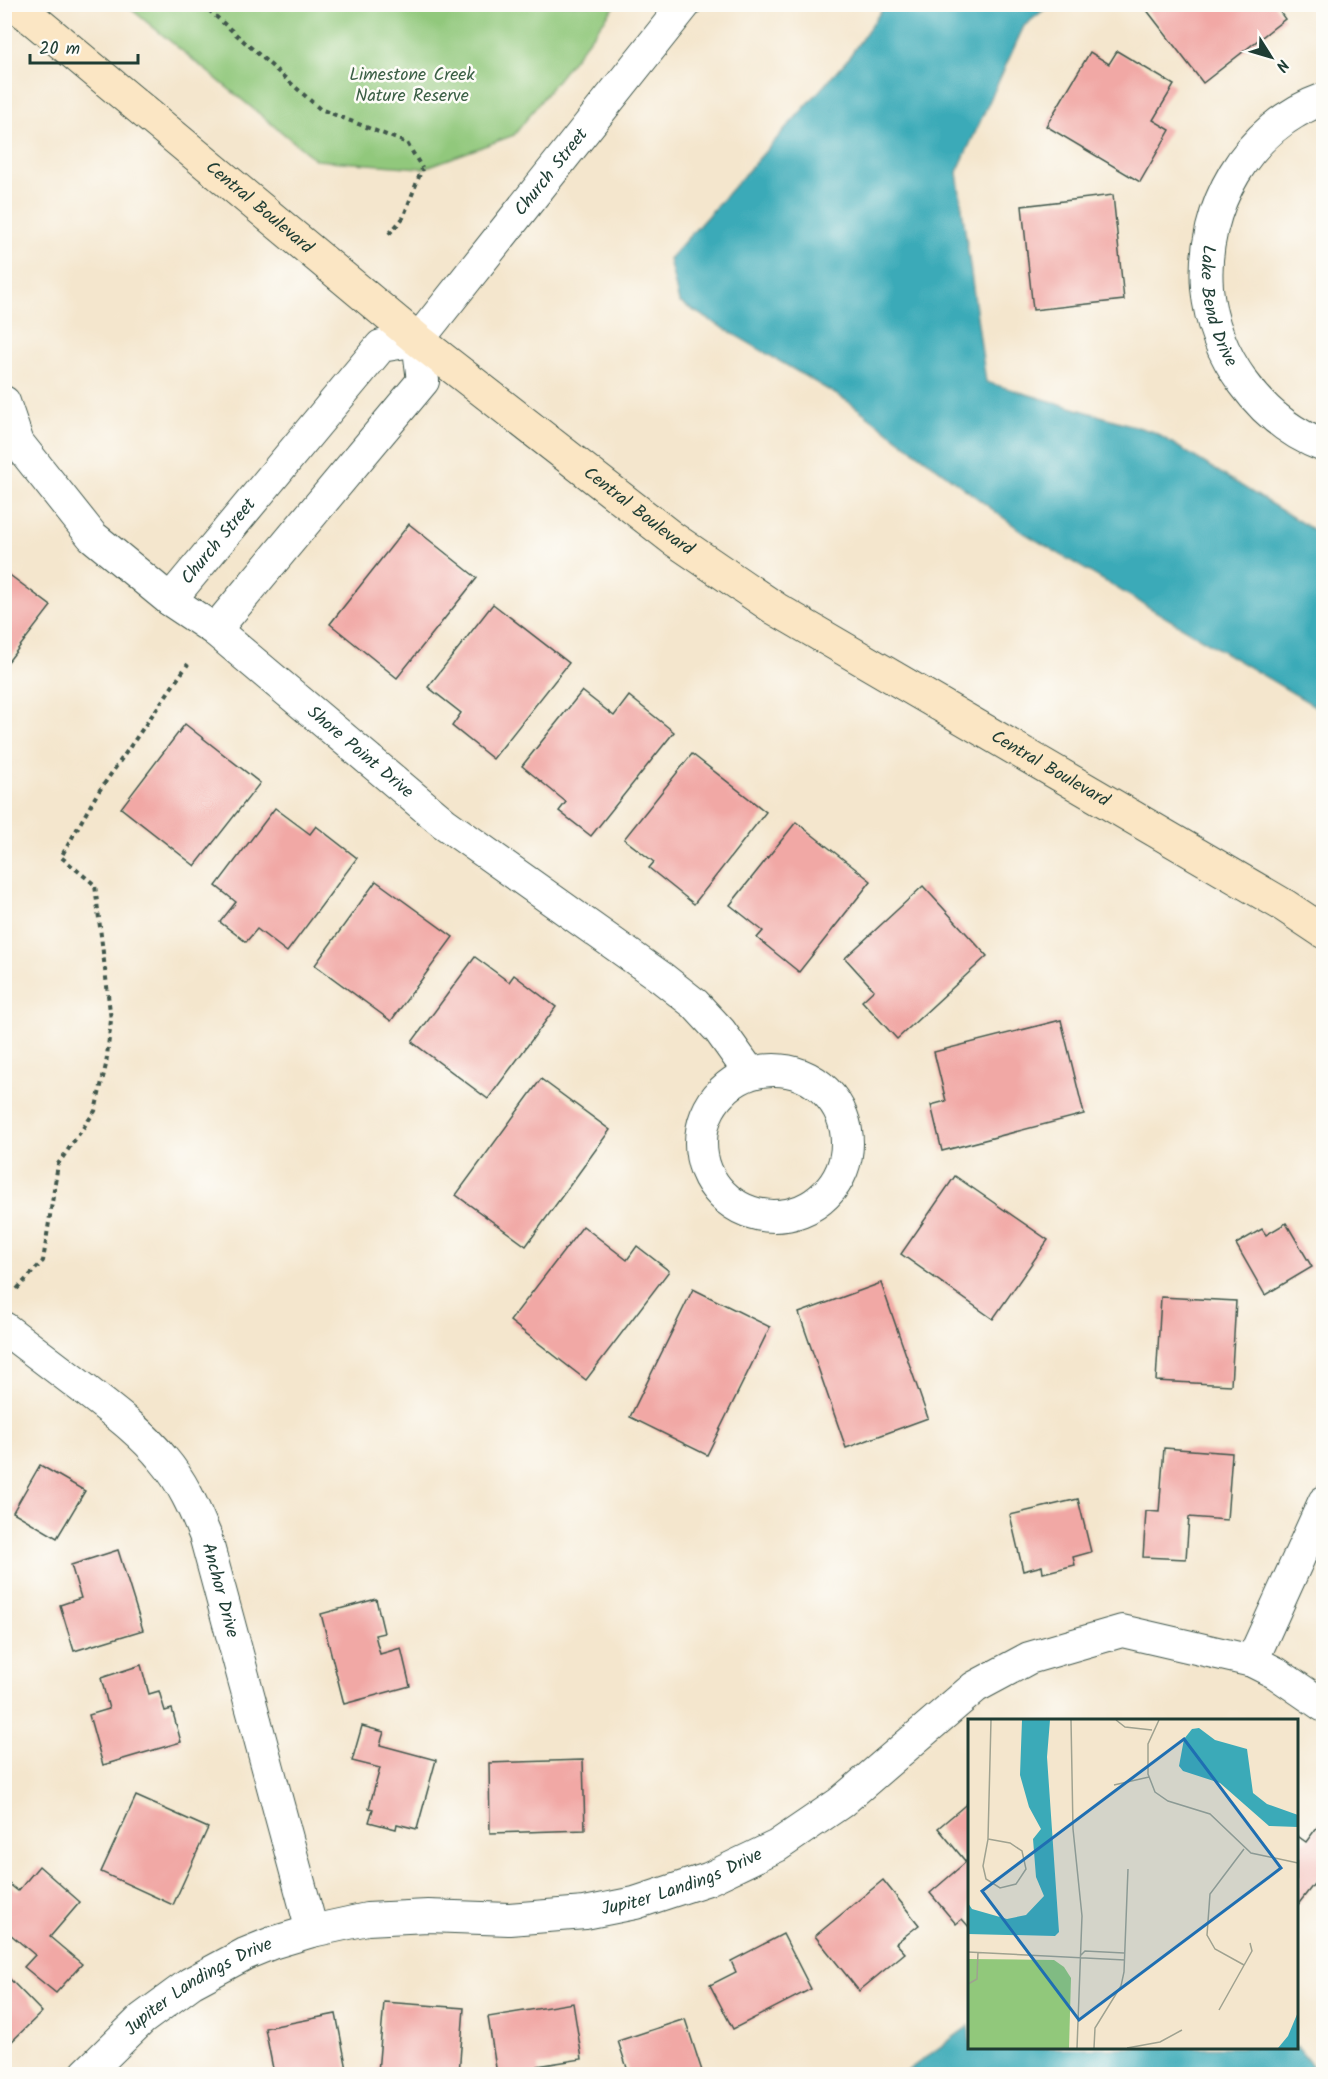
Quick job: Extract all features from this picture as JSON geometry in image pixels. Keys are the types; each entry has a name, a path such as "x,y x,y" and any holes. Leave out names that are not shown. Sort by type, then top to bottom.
{"street":[{"name":"Central Boulevard","path":"15,4 418,340 672,538 776,609 1286,906 1323,932"},
{"name":"Church Street","path":"170,600 381,345 418,340 686,4"},
{"name":"Lake Bend Drive","path":"1323,99 1307,104 1284,118 1245,155 1232,176 1213,223 1207,262 1207,287 1214,322 1228,359 1241,381 1275,418 1295,432 1323,446"},
{"path":"215,630 423,381 418,340"},
{"name":"Shore Point Drive","path":"4,402 18,443 92,536 170,600 215,630 444,823 695,1004 720,1031 750,1073"},
{"path":"773,1070 796,1073 817,1083 834,1099 844,1120 848,1143 844,1166 833,1187 815,1203 795,1214 769,1216 745,1210 724,1197 709,1177 701,1153 702,1128 712,1104 728,1086 750,1073 773,1070"},
{"name":"Anchor Drive","path":"4,1328 145,1438 175,1475 194,1508 205,1534 312,1930"},
{"path":"1252,1661 1323,1502"},
{"name":"Jupiter Landings Drive","path":"86,2074 142,2019 191,1983 245,1954 312,1930 368,1919 428,1916 509,1919 585,1913 635,1903 708,1880 777,1846 840,1803 975,1687 1029,1658 1122,1631 1252,1661 1276,1673 1323,1706"}],"path":[{"path":"202,4 320,109 407,143 422,168 403,218 389,234"},
{"path":"17,1289 43,1261 58,1164 95,1111 106,1065 111,1020 95,885 61,857 97,794 188,664"}],"green space":[{"name":"Limestone Creek Nature Reserve","path":"126,5 616,5 514,135 422,169 316,160"}],"water":[{"path":"886,4 1050,5 1024,26 957,172 986,382 1154,432 1323,536 1323,711 1024,533 849,402 679,302 669,259 847,60"},
{"path":"968,2027 968,2049 1298,2048 1319,2074 903,2074"}],"building":[{"path":"1152,4 1274,4 1285,19 1203,83 1146,9"},
{"path":"1117,51 1174,85 1153,120 1170,130 1140,182 1046,126 1090,52 1109,64"},
{"path":"1113,195 1124,300 1033,310 1022,206"},
{"path":"409,524 477,578 397,678 330,624"},
{"path":"7,573 51,606 4,667 4,576"},
{"path":"493,604 569,663 493,759 452,726 461,713 428,687"},
{"path":"582,691 614,716 629,696 674,732 591,836 559,811 566,802 522,766"},
{"path":"185,724 260,783 195,866 121,808"},
{"path":"692,754 766,812 694,904 649,868 654,862 624,839"},
{"path":"275,808 310,834 316,826 357,858 287,952 257,929 246,942 220,922 236,902 216,886"},
{"path":"796,822 871,881 799,972 757,938 763,931 730,905"},
{"path":"376,881 453,937 391,1021 315,965"},
{"path":"923,886 987,956 897,1039 862,1001 874,990 845,958"},
{"path":"475,957 509,982 514,975 556,1007 488,1099 412,1042"},
{"path":"1061,1020 1084,1114 942,1151 931,1105 946,1101 934,1052"},
{"path":"541,1079 610,1130 526,1246 456,1195"},
{"path":"955,1176 1048,1240 993,1319 901,1254"},
{"path":"1286,1223 1312,1267 1265,1295 1236,1244 1262,1229 1266,1235"},
{"path":"583,1226 627,1260 637,1246 669,1271 586,1380 510,1321"},
{"path":"881,1283 928,1418 846,1448 799,1313"},
{"path":"693,1289 770,1327 707,1455 630,1417"},
{"path":"1161,1297 1236,1301 1231,1385 1156,1381"},
{"path":"1164,1448 1232,1453 1227,1520 1189,1517 1186,1559 1143,1557 1146,1511 1159,1512"},
{"path":"40,1465 85,1491 57,1538 13,1512"},
{"path":"1078,1499 1091,1552 1073,1557 1075,1565 1043,1573 1042,1566 1023,1571 1010,1515"},
{"path":"118,1550 143,1630 74,1651 60,1605 81,1598 71,1565"},
{"path":"376,1599 384,1633 375,1635 380,1654 401,1648 410,1686 344,1704 321,1614"},
{"path":"141,1665 149,1694 159,1691 165,1711 172,1709 181,1742 103,1765 89,1715 109,1709 101,1678"},
{"path":"362,1726 384,1732 380,1745 436,1760 417,1829 397,1824 396,1829 369,1822 373,1809 369,1808 380,1768 352,1761"},
{"path":"583,1760 585,1830 490,1833 489,1763"},
{"path":"136,1796 208,1828 173,1905 101,1872"},
{"path":"968,1803 968,1926 962,1919 956,1924 930,1893 966,1862 938,1828"},
{"path":"1324,1818 1324,1871 1298,1904 1298,1836 1306,1842"},
{"path":"39,1866 80,1902 50,1937 82,1964 56,1993 24,1967 35,1955 4,1929 4,1880 18,1891"},
{"path":"883,1880 919,1925 896,1943 905,1953 859,1991 815,1936"},
{"path":"783,1934 811,1989 733,2029 710,1985 736,1972 731,1961"},
{"path":"7,1976 42,2012 4,2049 4,1978"},
{"path":"384,2002 464,2008 459,2074 378,2072"},
{"path":"573,2003 582,2059 538,2066 539,2074 497,2074 488,2017"},
{"path":"336,2014 348,2074 274,2074 265,2028"},
{"path":"685,2019 703,2074 629,2074 618,2041"}]}
